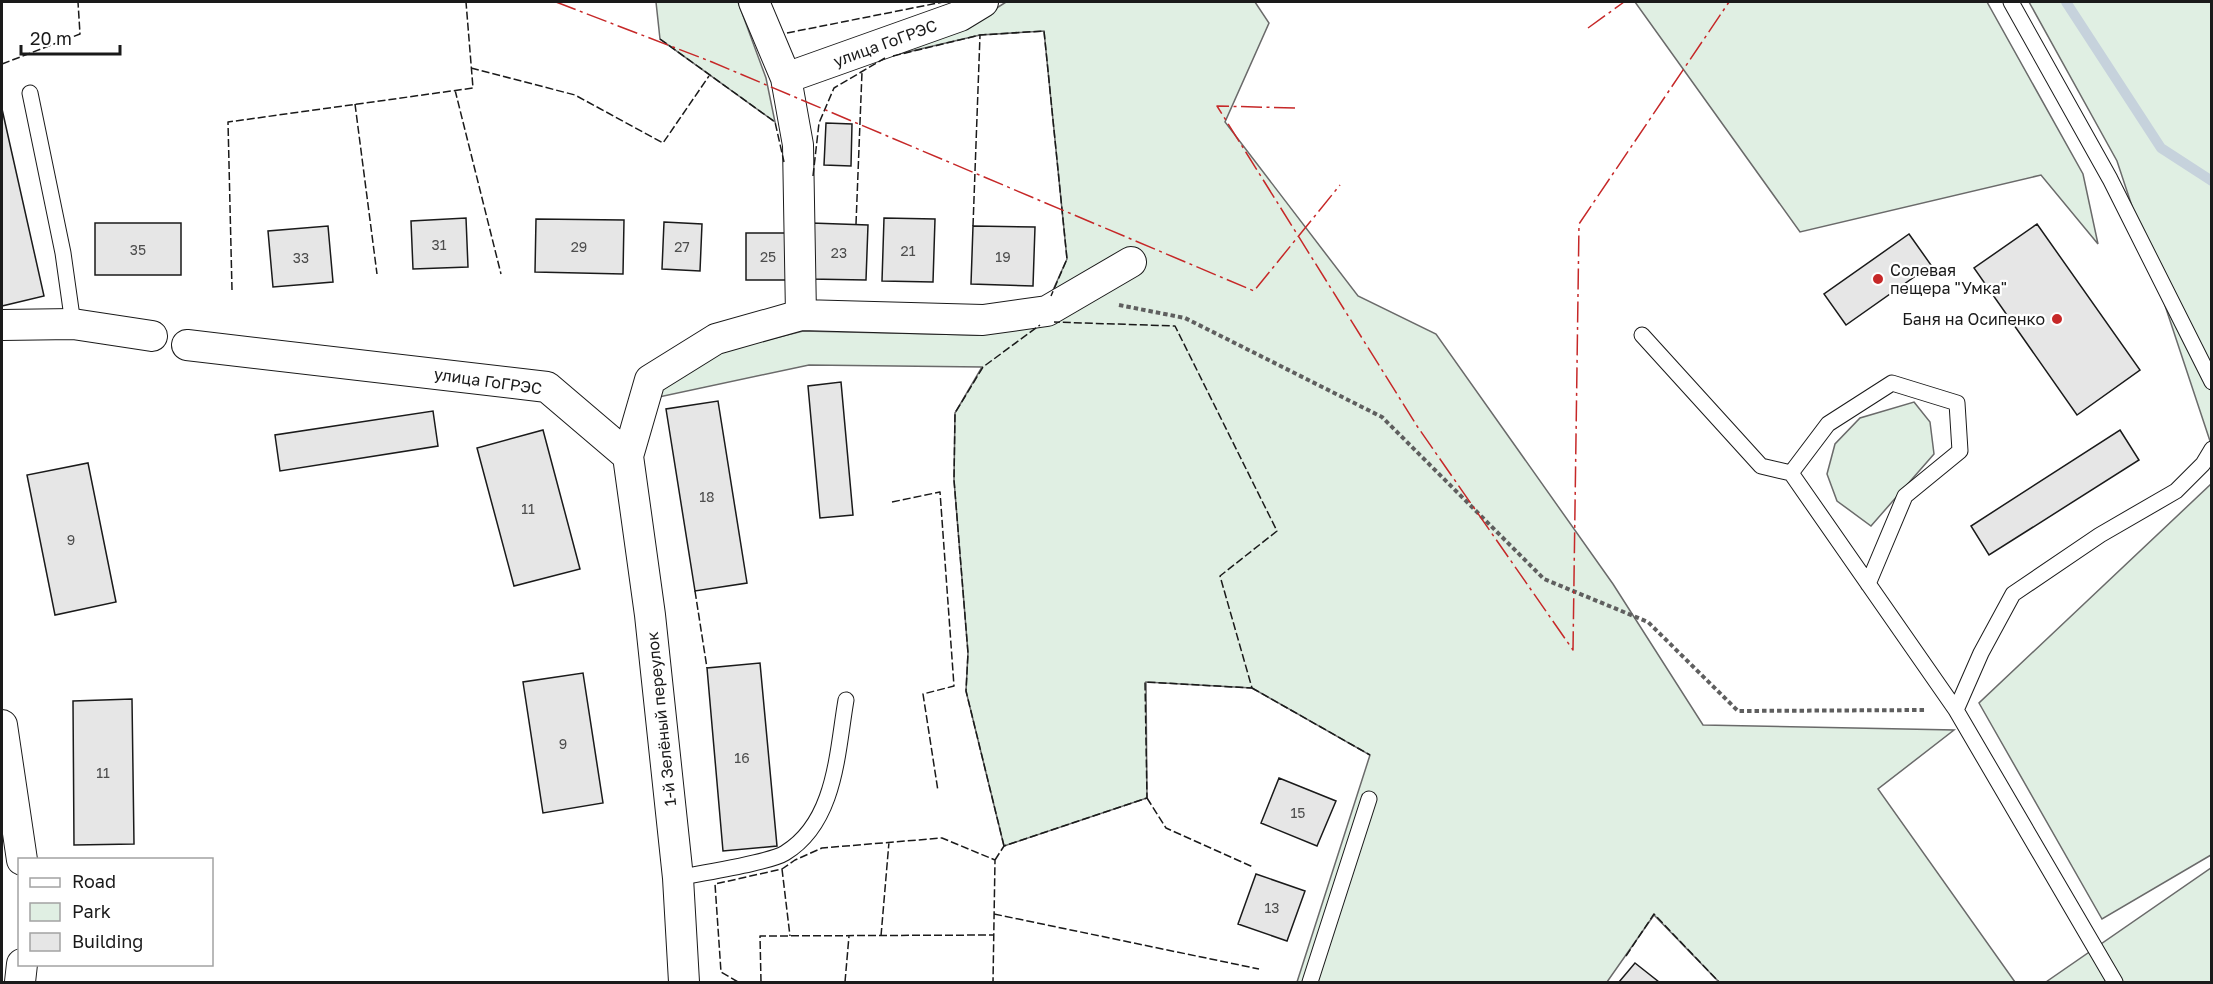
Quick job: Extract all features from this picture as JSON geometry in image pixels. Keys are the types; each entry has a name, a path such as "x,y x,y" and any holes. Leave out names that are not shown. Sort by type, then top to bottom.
{"street":[{"path":"754,2 786,78 798,145 801,315"},
{"name":"улица ГоГРЭС","path":"786,78 960,16 982,2"},
{"path":"628,456 650,380 716,339 801,315 982,320 1047,311 1131,262"},
{"path":"2,326 73,324 152,336"},
{"name":"улица ГоГРЭС","path":"188,345 547,387 628,456"},
{"name":"1-й Зелёный переулок","path":"628,456 650,615 678,878 684,982"},
{"path":"2,725 22,858"},
{"path":"20,982 22,966"}],"lane":[{"path":"2011,2 2110,180 2211,382"},
{"path":"30,93 63,253 73,324"},
{"path":"1642,335 1761,466 1791,473 1956,710 2115,982"},
{"path":"1791,473 1828,424 1892,383 1957,403 1960,451 1905,496 1868,584"},
{"path":"1956,710 1981,653 2013,594 2100,535 2176,490 2203,464 2211,449"},
{"path":"678,878 785,854 809,830 831,794 846,700"},
{"path":"1310,982 1369,799"}],"path":[{"path":"1074,297 1185,318 1382,417 1544,579 1648,622 1738,711 1956,710"}],"green space":[{"path":"656,2 738,2 766,78 775,122 660,39"},
{"path":"1006,2 1255,2 1269,23 1225,122 1358,296 1436,334 1613,584 1703,725 1954,730 1878,789 2015,982 1719,982 1654,915 1607,982 1297,982 1370,755 1252,688 1146,682 1147,798 1004,846 966,691 968,653 954,480 955,413 982,367 809,365 659,397 663,387 722,351 803,331 978,335 1049,299 1067,259 1044,31 980,35 886,57 967,27"},
{"path":"1635,2 1987,2 2083,174 2098,244 2041,175 1800,232"},
{"path":"2029,2 2211,2 2211,444 2117,161"},
{"path":"1914,402 1930,422 1934,454 1871,526 1837,501 1827,474 1835,444 1860,418"},
{"path":"2211,484 2211,855 2102,919 1979,703"},
{"path":"2211,868 2211,982 2046,982"}],"building":[{"path":"2,109 44,296 2,306"},
{"path":"826,123 852,124 851,166 824,165"},
{"path":"466,218 468,267 413,269 411,221"},
{"path":"884,218 935,219 933,282 882,281"},
{"path":"536,219 624,220 623,274 535,272"},
{"path":"664,222 702,224 700,271 662,269"},
{"path":"95,223 181,223 181,275 95,275"},
{"path":"811,223 868,225 866,280 809,279"},
{"name":"Баня на Осипенко","path":"2037,224 2140,370 2077,415 1974,268"},
{"path":"328,226 333,282 273,287 268,231"},
{"path":"973,226 1035,227 1033,286 971,284"},
{"path":"746,233 789,233 789,280 746,280"},
{"name":"Солевая пещера \"Умка\"","path":"1909,234 1931,265 1846,325 1824,294"},
{"path":"841,382 853,515 820,518 808,386"},
{"path":"718,401 747,583 695,591 666,409"},
{"path":"433,411 438,446 280,471 275,435"},
{"path":"543,430 580,569 514,586 477,448"},
{"path":"2120,430 2139,460 1989,555 1971,526"},
{"path":"88,463 116,602 55,615 27,475"},
{"path":"760,663 777,846 723,851 707,668"},
{"path":"583,673 603,803 543,813 523,682"},
{"path":"132,699 134,844 74,845 73,701"},
{"path":"1279,778 1336,801 1317,846 1261,823"},
{"path":"1256,874 1305,891 1287,941 1238,924"},
{"path":"1635,963 1659,982 1619,982"}],"waterway":[{"path":"2066,2 2161,148 2212,181"}],"fence":[{"path":"2,64 80,34 78,2"},
{"path":"232,290 228,122 473,88 466,2"},
{"path":"787,33 943,2"},
{"path":"893,56 980,35 1044,31 1067,259 1051,296"},
{"path":"973,226 980,35"},
{"path":"660,39 775,122 784,162"},
{"path":"813,176 819,123 834,88 885,58"},
{"path":"471,68 575,95 663,143 709,76"},
{"path":"856,224 862,72"},
{"path":"455,90 501,274"},
{"path":"355,104 377,274"},
{"path":"995,860 1004,846 1147,798 1145,682 1252,688 1220,576 1277,531 1175,326 1054,322"},
{"path":"1004,846 966,691 968,653 954,480 955,413 983,367 1040,325"},
{"path":"892,502 940,492 954,686 923,694 938,791"},
{"path":"695,591 707,668"},
{"path":"1252,688 1370,755"},
{"path":"1147,798 1166,828 1253,867"},
{"path":"738,982 721,972 715,884 782,869 795,860 822,848 942,838 995,860 993,982"},
{"path":"881,936 889,842"},
{"path":"782,869 790,936"},
{"path":"994,914 1259,969"},
{"path":"1626,956 1654,914 1719,982"},
{"path":"761,982 760,936 994,935"},
{"path":"845,982 849,936"}],"power":[{"path":"556,2 712,62 1254,291 1340,185"},
{"path":"1588,28 1624,2"},
{"path":"1295,108 1217,106 1417,426 1573,650 1579,224 1729,2"}],"place":[{"name":"Солевая пещера \"Умка\"","path":"1878,279"},
{"name":"Баня на Осипенко","path":"2057,319"}]}
